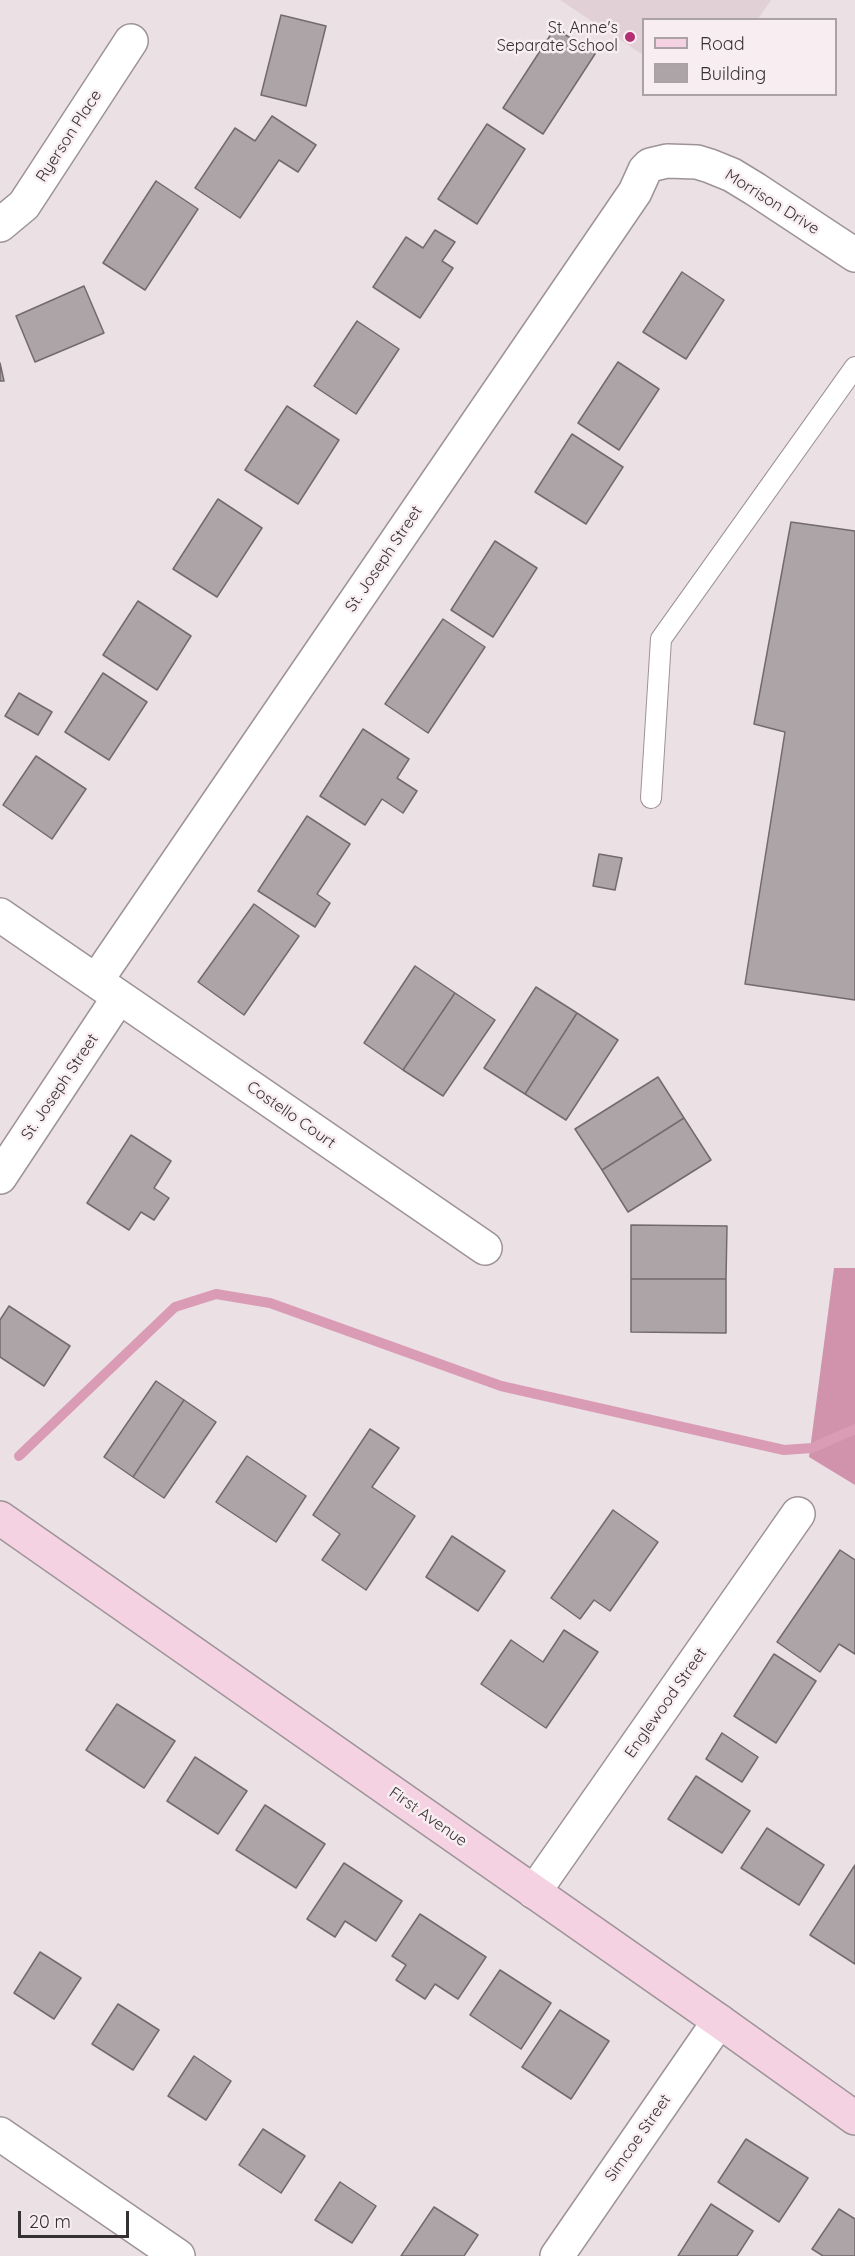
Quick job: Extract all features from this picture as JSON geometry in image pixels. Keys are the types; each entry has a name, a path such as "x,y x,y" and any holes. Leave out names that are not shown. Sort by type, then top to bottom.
{"main road":[{"name":"First Avenue","path":"0,1518 855,2118"}],"street":[{"name":"Ryerson Place","path":"0,225 24,205 131,41"},
{"name":"Morrison Drive","path":"684,161 710,166 732,175 855,255"},
{"name":"St. Joseph Street","path":"0,1177 108,989 635,192 645,170 659,162 684,161"},
{"name":"Costello Court","path":"0,915 485,1248"},
{"name":"Englewood Street","path":"534,1892 798,1514"},
{"name":"Simcoe Street","path":"557,2256 719,2021"},
{"path":"0,2134 178,2256"}],"lane":[{"path":"651,798 661,639 855,367"}],"shaded area":[{"name":"St. Anne's Separate School","path":"560,0 771,0 759,18 642,18 642,54"},
{"path":"834,1268 855,1268 855,1485 809,1457"}],"building":[{"path":"281,15 326,26 306,106 261,95"},
{"path":"555,28 595,54 543,134 503,108"},
{"path":"272,116 316,145 298,172 279,160 240,218 195,188 235,128 255,141"},
{"path":"487,124 525,149 477,224 438,199"},
{"path":"156,181 198,209 145,290 103,263"},
{"path":"435,230 455,242 442,261 453,268 420,318 373,287 406,237 423,248"},
{"path":"682,272 724,300 686,359 643,332"},
{"path":"84,286 104,333 35,362 16,316"},
{"path":"357,321 399,349 356,414 314,386"},
{"path":"618,362 659,389 619,450 578,423"},
{"path":"0,363 4,381 0,381"},
{"path":"287,406 339,440 298,504 245,470"},
{"path":"572,434 623,467 586,524 535,492"},
{"path":"218,499 262,528 217,597 173,569"},
{"path":"791,522 855,531 855,1000 745,984 785,732 754,724"},
{"path":"495,541 537,568 493,637 451,610"},
{"path":"138,601 191,636 157,690 103,655"},
{"path":"443,619 485,647 428,733 385,704"},
{"path":"103,673 147,702 109,760 65,732"},
{"path":"19,693 52,712 38,735 5,716"},
{"path":"363,729 409,759 397,778 417,791 403,813 382,799 365,825 320,796"},
{"path":"36,756 86,789 52,839 3,805"},
{"path":"307,816 350,844 317,894 330,903 315,927 258,891"},
{"path":"599,854 622,858 615,890 593,886"},
{"path":"254,904 299,936 244,1015 198,982"},
{"path":"415,966 455,993 403,1070 364,1043"},
{"path":"536,987 577,1013 525,1094 484,1068"},
{"path":"455,993 495,1020 443,1096 403,1070"},
{"path":"577,1013 618,1040 566,1120 525,1094"},
{"path":"658,1077 684,1118 602,1170 575,1129"},
{"path":"684,1118 711,1160 628,1212 602,1170"},
{"path":"131,1135 171,1161 154,1188 169,1198 154,1220 141,1212 129,1230 87,1203"},
{"path":"631,1225 727,1226 726,1279 631,1279"},
{"path":"631,1279 726,1279 726,1333 631,1332"},
{"path":"9,1306 70,1346 44,1386 0,1357 0,1320"},
{"path":"156,1381 184,1400 133,1477 104,1457"},
{"path":"184,1400 216,1422 164,1498 133,1477"},
{"path":"370,1429 399,1448 372,1487 415,1516 366,1590 322,1560 340,1534 313,1515"},
{"path":"247,1456 306,1496 276,1542 216,1502"},
{"path":"613,1510 658,1542 610,1611 594,1600 580,1619 551,1598"},
{"path":"452,1536 505,1571 478,1611 426,1577"},
{"path":"840,1550 855,1560 855,1654 839,1644 820,1672 777,1642"},
{"path":"564,1630 598,1652 546,1728 481,1684 511,1640 543,1662"},
{"path":"774,1654 816,1681 776,1743 734,1716"},
{"path":"117,1704 175,1741 144,1788 86,1750"},
{"path":"722,1733 758,1757 742,1782 706,1759"},
{"path":"195,1757 247,1791 218,1834 167,1801"},
{"path":"696,1776 750,1811 722,1853 668,1819"},
{"path":"265,1805 325,1844 296,1888 236,1850"},
{"path":"767,1828 824,1865 799,1905 741,1868"},
{"path":"344,1863 402,1901 376,1941 345,1921 335,1937 307,1919"},
{"path":"855,1865 855,1964 810,1935"},
{"path":"420,1914 486,1957 458,1999 435,1984 425,1999 396,1980 406,1965 392,1956"},
{"path":"40,1952 81,1978 54,2019 14,1993"},
{"path":"500,1970 551,2003 521,2049 470,2015"},
{"path":"118,2004 159,2030 133,2070 92,2044"},
{"path":"560,2010 609,2041 571,2099 522,2067"},
{"path":"194,2056 231,2081 206,2120 168,2096"},
{"path":"263,2129 305,2156 281,2193 239,2165"},
{"path":"746,2139 808,2178 779,2222 718,2182"},
{"path":"340,2182 376,2206 352,2243 315,2220"},
{"path":"711,2204 753,2231 737,2256 678,2256"},
{"path":"434,2207 478,2235 464,2256 401,2256"},
{"path":"839,2209 855,2219 855,2256 823,2256 812,2249"}],"waterway":[{"path":"19,1456 175,1307 216,1294 270,1303 501,1386 784,1450 812,1448 855,1429"}],"place":[{"name":"St. Anne's Separate School","path":"630,37"}]}
